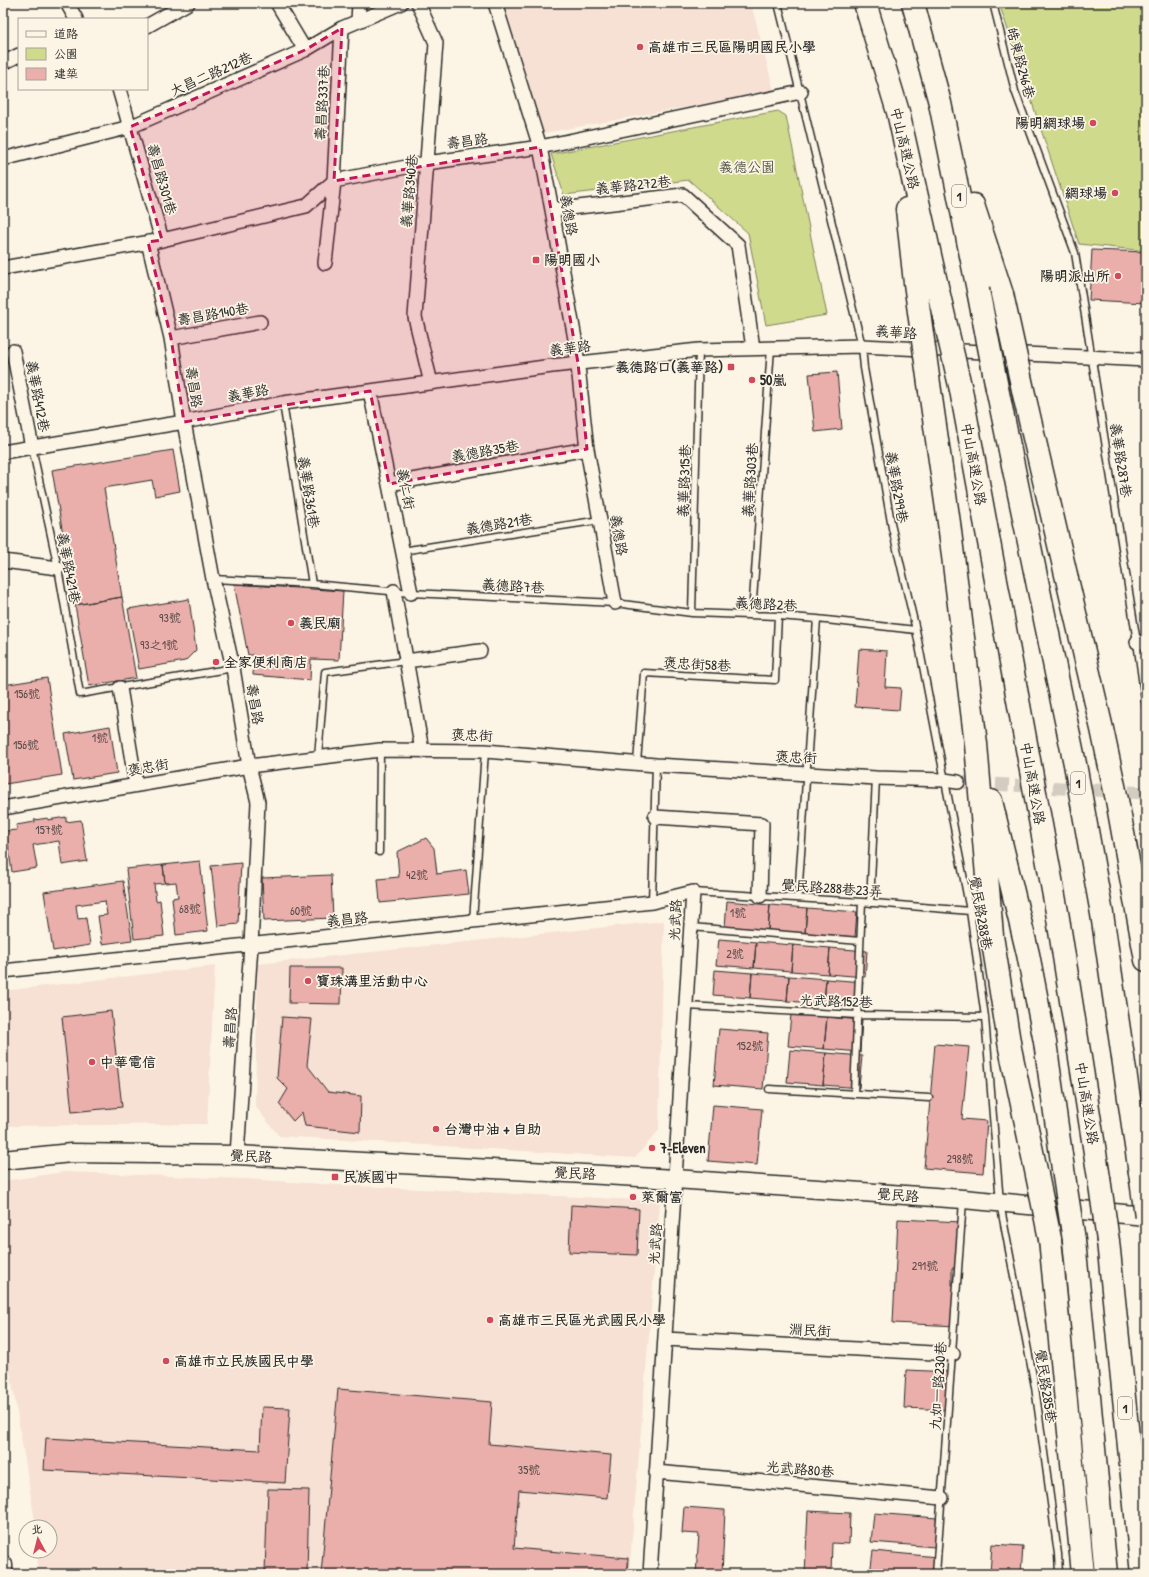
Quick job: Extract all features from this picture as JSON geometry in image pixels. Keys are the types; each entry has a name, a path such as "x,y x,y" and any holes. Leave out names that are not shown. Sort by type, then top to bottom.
{"highway":[{"name":"中山高速公路","path":"865,3 898,112 925,283 961,390 1057,912 1108,1241 1142,1574"},
{"name":"1","path":"914,3 940,103 1075,764 1101,907 1146,1216"},
{"path":"940,103 1002,294 1025,399 1073,599 1117,800 1146,960"},
{"path":"925,283 930,391 949,523 976,744 992,936 1010,1048 1050,1239 1083,1574"},
{"path":"976,744 1028,954 1045,1042 1074,1240 1106,1574"},
{"path":"1117,800 1146,876"}],"street":[{"path":"67,3 75,18"},
{"path":"148,25 188,3"},
{"path":"277,3 304,50"},
{"path":"358,21 359,3"},
{"name":"大昌二路212巷","path":"3,159 130,127 304,50 342,28 401,3"},
{"name":"義華路340巷","path":"418,3 436,44 415,317 431,383"},
{"name":"義德路","path":"495,3 540,147 578,363 587,449 615,603"},
{"name":"壽昌路337巷","path":"325,263 334,181 342,28"},
{"path":"3,63 18,56"},
{"name":"壽昌路301巷","path":"119,90 162,240"},
{"name":"壽昌路","path":"334,181 427,163 540,147 801,92"},
{"path":"3,268 162,240 306,206 334,181"},
{"name":"義華路272巷","path":"552,210 683,195 738,245 753,348"},
{"name":"壽昌路","path":"148,242 170,338 213,579 233,668 249,766 258,802 238,1154"},
{"name":"壽昌路140巷","path":"170,338 260,322"},
{"name":"義華路","path":"3,452 184,422 283,403 578,363 699,350 862,346 1146,360"},
{"name":"義華路412巷","path":"13,351 32,447"},
{"name":"義仁街","path":"370,391 411,593"},
{"name":"義德路35巷","path":"389,484 587,449"},
{"path":"3,561 58,568"},
{"path":"394,591 422,750"},
{"path":"406,661 480,651"},
{"path":"120,688 136,785"},
{"name":"褒忠街","path":"3,808 249,766 380,750 486,751 656,765 876,778 944,780 958,782"},
{"path":"655,817 762,824 760,896"},
{"name":"義昌路","path":"3,971 652,902 693,892"},
{"name":"光武路","path":"650,1574 693,892"},
{"name":"覺民路","path":"3,1160 71,1153 238,1154 675,1179 963,1199 1146,1216"},
{"name":"淵民街","path":"665,1339 953,1354"},
{"name":"光武路80巷","path":"656,1472 942,1498"},
{"path":"3,1565 3,1574"}],"lane":[{"name":"義華路299巷","path":"778,3 862,346 864,368 892,528 916,630"},
{"name":"皓東路246巷","path":"992,3 1015,91 1075,253 1093,358"},
{"name":"義華路303巷","path":"752,614 772,348"},
{"name":"義華路315巷","path":"692,613 699,350"},
{"name":"義華路287巷","path":"1093,358 1142,642 1146,708"},
{"name":"義華路361巷","path":"283,403 312,584"},
{"name":"義華路421巷","path":"32,447 58,568 80,694 120,688"},
{"name":"義德路21巷","path":"402,551 600,520"},
{"path":"213,579 312,584 411,593"},
{"name":"義德路7巷","path":"411,593 615,603"},
{"name":"義德路2巷","path":"615,603 692,613 752,614 817,619 916,630"},
{"name":"褒忠街58巷","path":"637,763 644,673 775,680 778,616"},
{"path":"798,898 817,619"},
{"name":"覺民路288巷","path":"916,630 970,911 985,1017 1000,1203"},
{"path":"318,757 325,672 406,661"},
{"path":"120,688 233,668"},
{"path":"379,852 380,750"},
{"path":"473,921 486,751"},
{"path":"652,902 656,765"},
{"path":"870,903 876,778"},
{"name":"覺民路288巷23弄","path":"693,892 862,902 970,911"},
{"path":"854,1094 862,902"},
{"path":"691,927 860,941"},
{"name":"光武路152巷","path":"686,1006 858,1015 985,1017"},
{"path":"769,1089 929,1098"},
{"name":"九如一路230巷","path":"936,1574 963,1199"},
{"name":"覺民路285巷","path":"1000,1203 1035,1387 1058,1554 1059,1574"}],"highlighted area":[{"path":"342,28 334,181 540,147 578,363 587,449 389,484 370,391 184,422 171,338 148,242 162,240 130,127 305,50"}],"shaded area":[{"name":"高雄市三民區陽明國民小學","path":"504,3 751,3 774,91 544,133"},
{"path":"664,921 659,1130 635,1158 279,1136 255,1106 258,964"},
{"path":"215,966 207,1124 3,1126 3,991"},
{"path":"64,1172 244,1179 660,1201 629,1574 37,1574 38,1559 58,1559 58,1519 35,1519 11,1376 3,1345 3,1181"}],"green space":[{"name":"陽明網球場","path":"999,3 1146,3 1146,251 1079,244"},
{"name":"義德公園","path":"778,111 786,116 827,315 766,325 748,233 689,180 564,195 551,154"}],"building":[{"name":"陽明派出所","path":"1092,250 1146,252 1146,303 1089,300"},
{"path":"837,372 842,429 815,432 809,374"},
{"path":"173,450 180,491 155,496 152,480 104,488 122,597 75,605 52,470"},
{"name":"義民廟","path":"234,584 343,591 339,660 311,659 310,680 253,675 254,655 248,655"},
{"path":"122,597 136,678 89,686 75,605"},
{"path":"189,599 196,650 185,661 139,669 128,609"},
{"path":"859,649 887,651 885,687 901,688 899,710 855,707"},
{"path":"47,678 62,775 5,784 3,770 3,685"},
{"path":"110,726 117,773 73,780 65,734"},
{"path":"66,817 66,822 81,820 87,861 62,865 59,841 33,845 37,868 12,872 6,831 17,830 16,825 35,822 34,820 48,818 48,820"},
{"path":"426,838 434,848 437,874 466,870 469,894 380,903 378,879 399,877 397,852"},
{"path":"200,861 208,931 176,935 172,898 178,897 176,882 165,883 163,865"},
{"path":"241,863 238,924 218,926 211,866"},
{"path":"163,865 165,883 154,884 156,901 160,900 164,936 134,939 126,869"},
{"path":"331,875 333,918 264,921 262,878"},
{"path":"123,881 132,940 102,944 98,916 107,915 105,901 76,905 78,919 86,918 90,945 53,951 44,892"},
{"path":"727,901 770,905 768,930 725,927"},
{"path":"770,905 807,908 805,933 768,930"},
{"path":"807,908 857,912 855,937 805,933"},
{"path":"719,939 756,942 754,968 716,965"},
{"path":"756,942 793,945 791,971 754,968"},
{"path":"793,945 830,948 828,974 791,971"},
{"path":"830,948 867,951 865,977 828,974"},
{"path":"290,968 342,968 341,1004 289,1003"},
{"path":"715,970 752,973 750,998 713,995"},
{"path":"752,973 789,976 787,1001 750,998"},
{"path":"789,976 826,979 824,1004 787,1001"},
{"path":"826,979 863,982 861,1007 824,1004"},
{"name":"中華電信","path":"111,1011 122,1107 72,1112 62,1017"},
{"path":"791,1014 827,1017 824,1049 788,1046"},
{"path":"282,1017 312,1019 307,1065 328,1092 361,1096 360,1132 305,1126 302,1112 293,1121 279,1104 288,1089 277,1078"},
{"path":"827,1017 862,1020 860,1052 824,1049"},
{"path":"719,1029 768,1033 763,1089 714,1085"},
{"path":"935,1044 969,1047 962,1119 987,1121 983,1173 924,1168"},
{"path":"790,1050 826,1053 823,1085 787,1082"},
{"path":"826,1053 862,1056 859,1088 823,1085"},
{"path":"713,1105 762,1109 757,1165 708,1161"},
{"path":"571,1205 639,1209 637,1255 569,1252"},
{"path":"898,1219 962,1222 960,1269 952,1268 952,1285 959,1285 957,1326 893,1323"},
{"path":"906,1370 952,1372 950,1410 904,1408"},
{"path":"338,1389 492,1402 489,1444 611,1455 607,1498 519,1490 514,1548 628,1558 627,1574 321,1574"},
{"path":"262,1407 290,1408 285,1483 44,1470 46,1438 260,1450"},
{"path":"268,1489 309,1490 307,1574 265,1572"},
{"path":"684,1507 725,1510 722,1574 696,1574 699,1534 682,1533"},
{"path":"808,1511 850,1513 849,1544 832,1543 831,1574 805,1574"},
{"path":"874,1513 937,1518 935,1547 871,1542"},
{"path":"992,1544 1023,1546 1021,1574 990,1574"},
{"path":"873,1551 937,1557 935,1574 870,1574"}],"tunnel":[{"path":"958,782 1146,793"}],"place":[{"name":"高雄市三民區陽明國民小學","path":"640,47"},
{"name":"陽明網球場","path":"1093,123"},
{"name":"網球場","path":"1115,193"},
{"name":"陽明國小","path":"536,260"},
{"name":"陽明派出所","path":"1118,276"},
{"name":"義德路口(義華路)","path":"731,367"},
{"name":"50嵐","path":"752,380"},
{"name":"義民廟","path":"291,623"},
{"name":"全家便利商店","path":"216,662"},
{"name":"寶珠溝里活動中心","path":"308,981"},
{"name":"中華電信","path":"92,1062"},
{"name":"台灣中油 + 自助","path":"436,1129"},
{"name":"7-Eleven","path":"652,1148"},
{"name":"民族國中","path":"335,1177"},
{"name":"萊爾富","path":"633,1197"},
{"name":"高雄市三民區光武國民小學","path":"490,1320"},
{"name":"高雄市立民族國民中學","path":"166,1361"}]}
